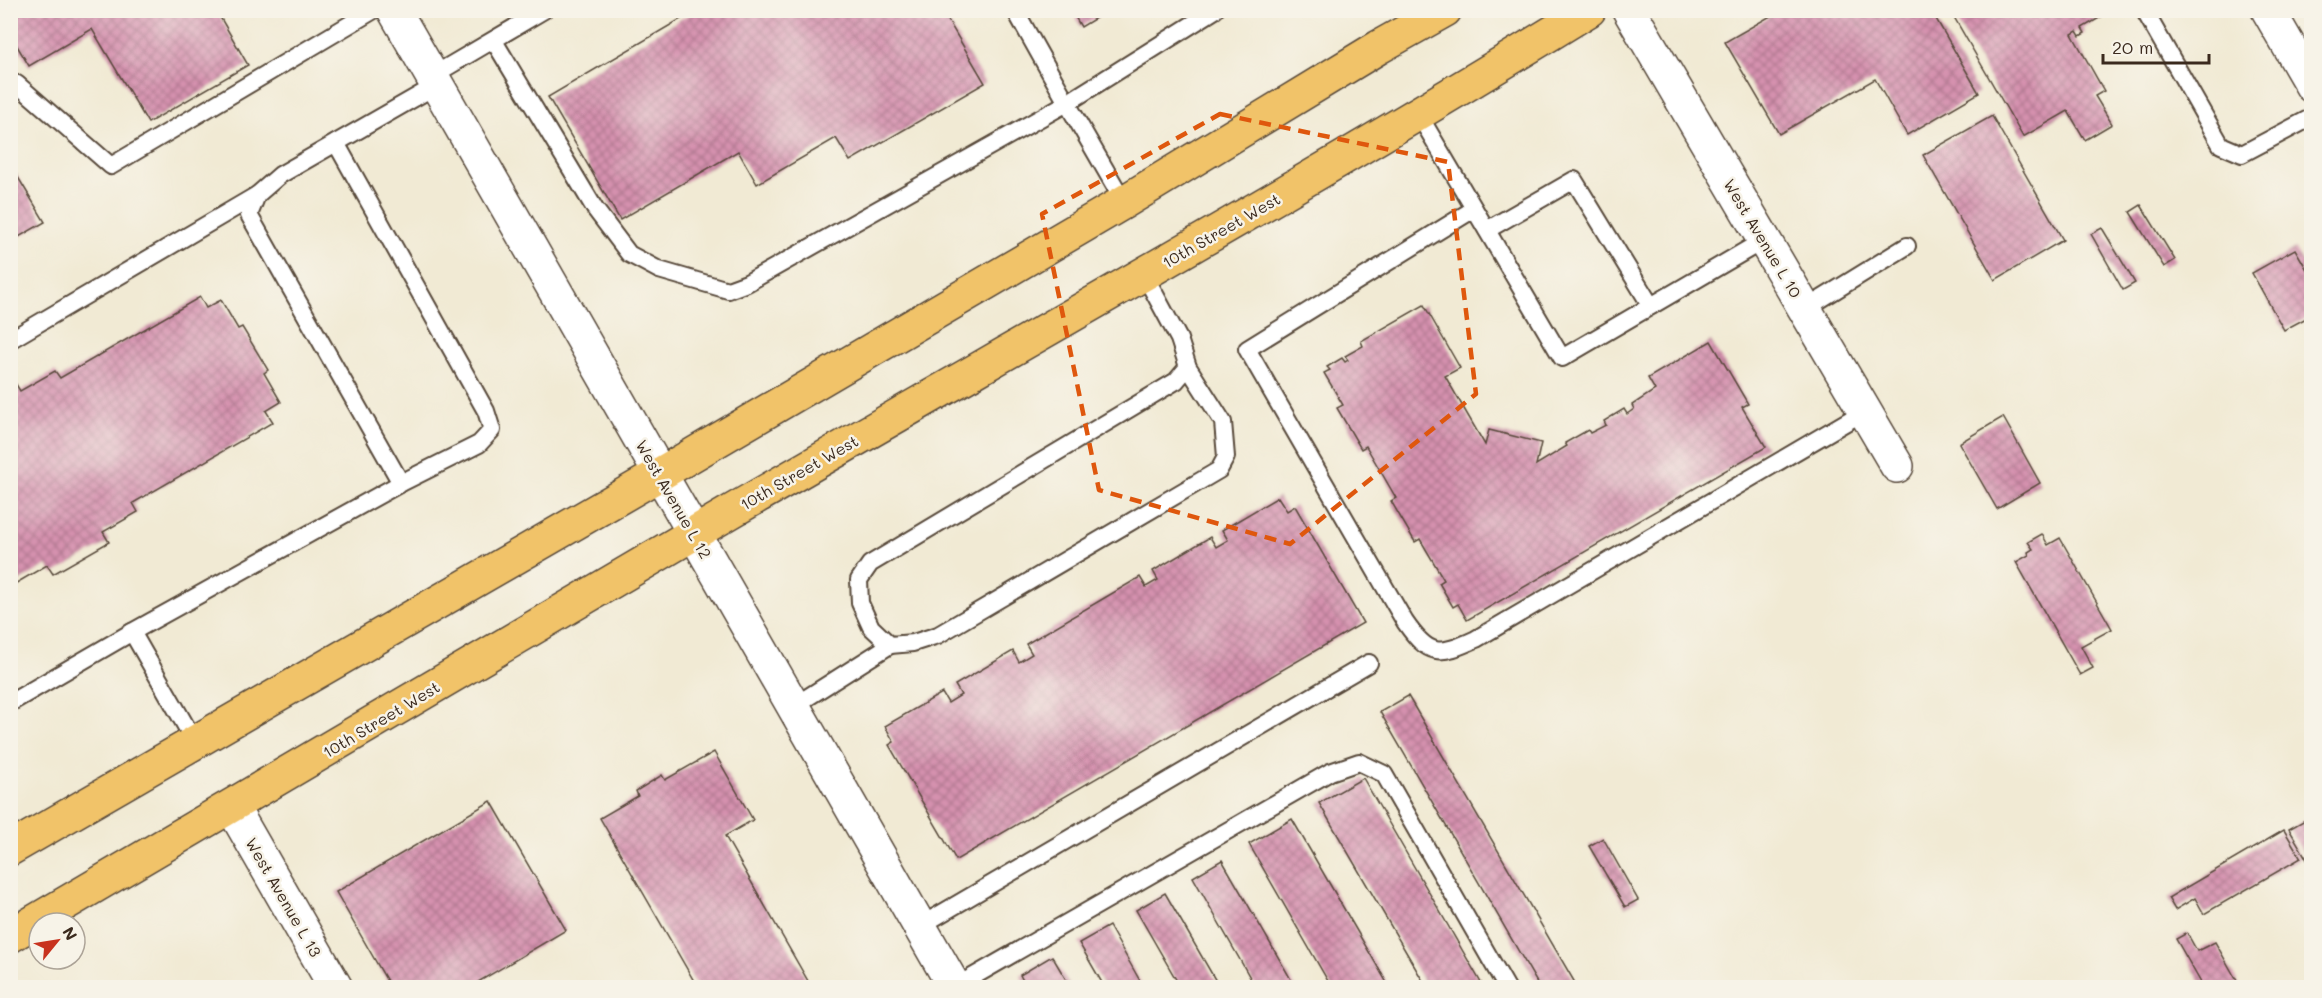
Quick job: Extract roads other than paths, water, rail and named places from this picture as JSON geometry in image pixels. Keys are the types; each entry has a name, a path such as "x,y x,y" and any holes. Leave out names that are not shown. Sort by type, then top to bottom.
{"main road":[{"path":"10,849 660,474 1124,202 1444,10"},
{"name":"10th Street West","path":"10,936 694,534 1419,115 1589,10"}],"street":[{"name":"West Avenue L 12","path":"394,10 955,987"},
{"name":"West Avenue L 10","path":"1629,10 1897,466"},
{"path":"2268,10 2312,86"},
{"name":"West Avenue L 13","path":"232,807 336,987"}],"lane":[{"path":"10,88 17,84 111,166 374,10"},
{"path":"10,340 257,195 280,174 336,143 544,10"},
{"path":"1015,10 1124,202"},
{"path":"494,41 595,209 629,254 659,270 728,290 747,283 1067,103 1215,10"},
{"path":"2144,10 2221,145 2242,154 2312,117"},
{"path":"1419,115 1562,358 1764,240"},
{"path":"10,703 132,632 401,483 479,444 492,430 486,411 336,143"},
{"path":"1487,230 1574,180 1651,306"},
{"path":"257,195 249,215 401,483"},
{"path":"1474,208 1247,349 1405,622 1419,641 1434,650 1455,649 1476,639 1865,411"},
{"path":"1805,309 1907,246"},
{"path":"794,706 890,645 913,643 938,634 1219,470 1226,457 1223,422 1188,367 1179,339 1144,274"},
{"path":"890,645 871,627 860,603 859,580 870,564 1176,381 1188,367"},
{"path":"132,632 195,742"},
{"path":"920,926 1369,663"},
{"path":"955,987 1330,772 1359,762 1384,774 1507,987"}]}
